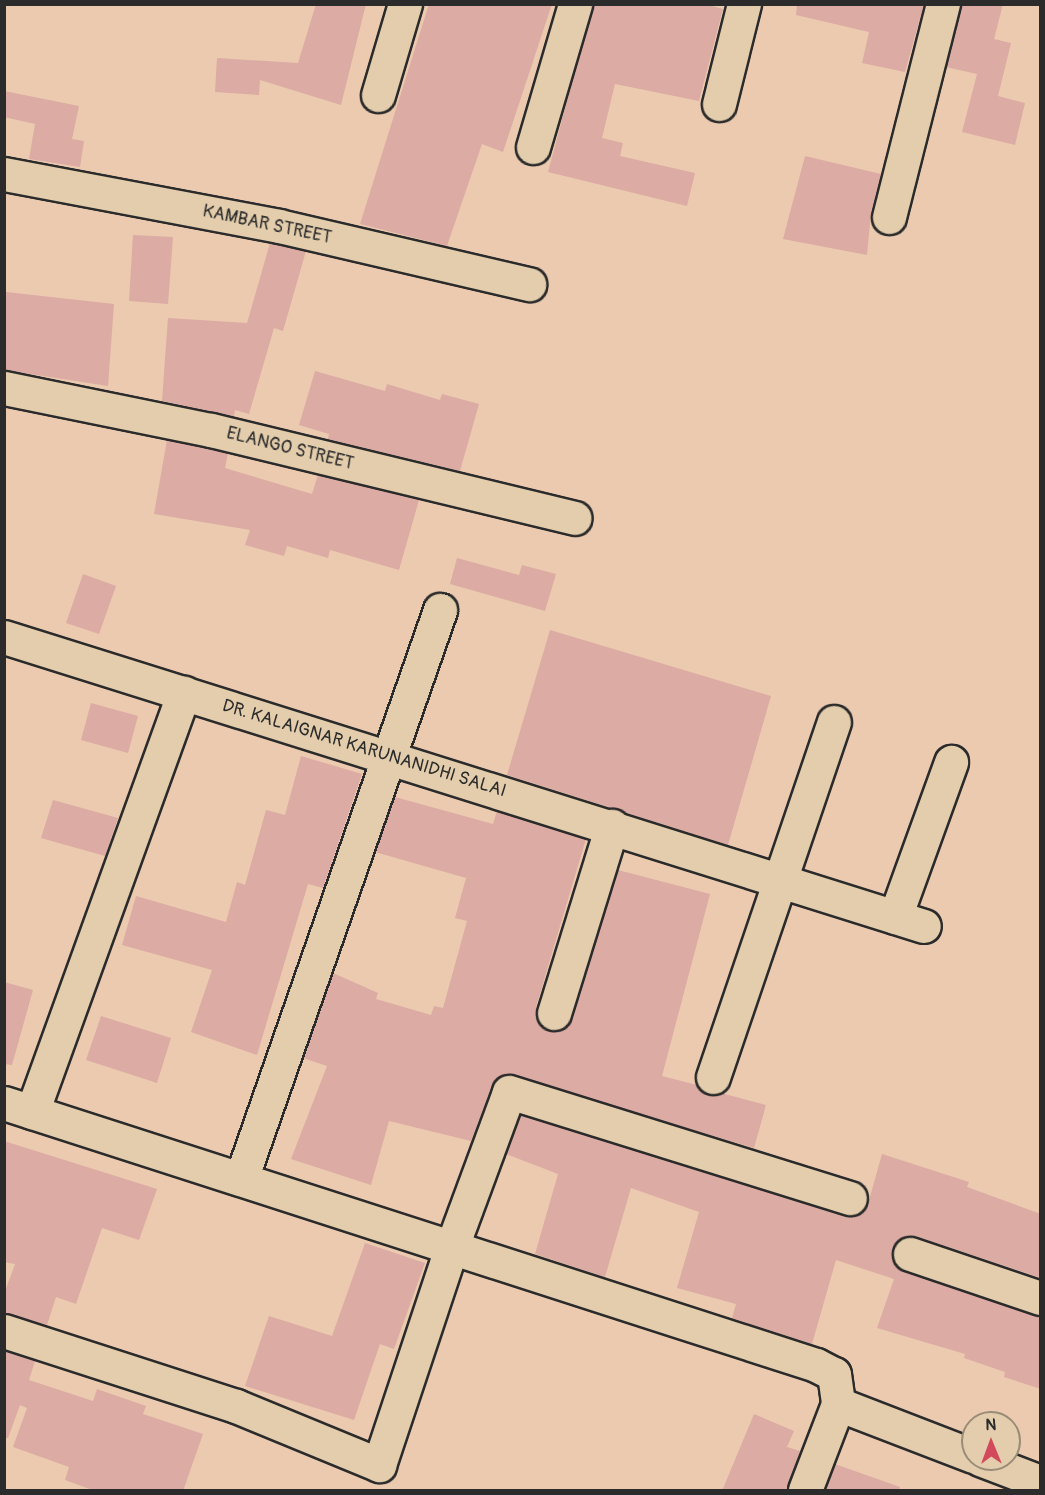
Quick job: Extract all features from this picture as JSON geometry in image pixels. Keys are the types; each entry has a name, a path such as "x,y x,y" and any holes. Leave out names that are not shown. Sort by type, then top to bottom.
{"street":[{"path":"378,95 405,4"},
{"path":"533,147 575,4"},
{"path":"718,104 744,4"},
{"path":"889,217 943,4"},
{"name":"KAMBAR STREET","path":"4,174 279,226 529,284"},
{"name":"ELANGO STREET","path":"4,387 211,430 574,518"},
{"path":"241,1179 440,610"},
{"name":"DR. KALAIGNAR KARUNANIDHI SALAI","path":"4,637 910,921 951,762"},
{"path":"184,693 18,1107 451,1249 816,1365 834,1374 838,1404 805,1491"},
{"path":"713,1077 834,722"},
{"path":"554,1013 612,826"},
{"path":"4,1331 236,1406 379,1465 451,1249 507,1094 513,1091 850,1198"},
{"path":"910,1254 1041,1298"},
{"path":"838,1404 961,1451"},
{"path":"1012,1471 1041,1482"}],"building":[{"path":"316,4 366,4 341,105 260,80 259,95 215,92 217,58 298,63"},
{"path":"429,4 552,4 503,152 482,144 447,246 360,224"},
{"path":"593,4 705,4 723,9 699,101 615,84 602,138 623,143 620,156 695,173 687,206 548,172"},
{"path":"797,4 924,4 905,72 862,63 869,32 796,15"},
{"path":"961,4 1003,4 994,39 1011,43 998,96 1025,103 1015,145 962,132 977,74 946,67"},
{"path":"4,91 79,106 72,139 84,141 80,167 29,159 35,124 4,117"},
{"path":"805,156 881,174 871,212 867,255 783,239"},
{"path":"133,235 173,237 168,304 129,301"},
{"path":"270,243 306,251 283,331 274,328 249,414 235,410 234,416 162,401 168,318 247,323"},
{"path":"6,292 114,304 108,386 4,370"},
{"path":"315,371 385,391 387,384 440,400 442,394 479,404 460,471 328,439 329,434 299,425"},
{"path":"167,440 228,453 225,468 312,494 318,475 419,500 399,570 330,550 328,558 287,546 284,556 245,545 250,530 154,514"},
{"path":"457,558 519,575 522,565 556,574 545,611 450,584"},
{"path":"83,574 116,586 99,634 66,623"},
{"path":"550,630 771,696 728,845 507,775"},
{"path":"91,703 138,716 128,753 81,740"},
{"path":"301,756 362,774 323,888 308,884 257,1055 191,1032 212,970 122,945 136,896 226,922 237,882 245,885 266,810 285,815"},
{"path":"395,797 493,824 497,811 586,839 536,1007 536,1018 548,1031 559,1031 572,1019 618,870 710,894 662,1076 697,1085 708,1095 721,1093 766,1105 754,1148 506,1074 492,1085 471,1141 389,1121 371,1185 291,1159 327,1066 303,1058 333,973 378,993 376,999 431,1015 434,1006 443,1008 467,921 455,918 466,878 375,852"},
{"path":"53,800 118,818 105,856 41,838"},
{"path":"4,982 33,990 12,1065 4,1064"},
{"path":"101,1016 171,1038 157,1083 86,1060"},
{"path":"520,1115 844,1216 862,1214 868,1204 882,1154 969,1182 967,1187 1041,1214 1041,1278 915,1236 898,1240 892,1257 904,1272 1041,1316 1041,1389 1004,1377 1005,1372 964,1358 965,1354 877,1328 894,1279 836,1260 812,1344 732,1318 736,1304 677,1288 699,1212 631,1188 605,1277 535,1254 558,1174 506,1154"},
{"path":"4,1141 157,1189 139,1240 102,1228 76,1304 56,1297 47,1325 4,1313 4,1294 15,1264 4,1262"},
{"path":"365,1243 425,1263 394,1349 380,1344 354,1420 245,1386 269,1316 332,1336"},
{"path":"4,1351 35,1361 29,1380 93,1401 97,1389 146,1406 143,1414 203,1434 183,1491 95,1491 65,1480 69,1467 13,1447 27,1408 20,1405 8,1438 4,1438"},
{"path":"754,1414 794,1431 787,1447 800,1451 787,1491 722,1491"},
{"path":"835,1464 900,1487 899,1491 825,1491"}]}
